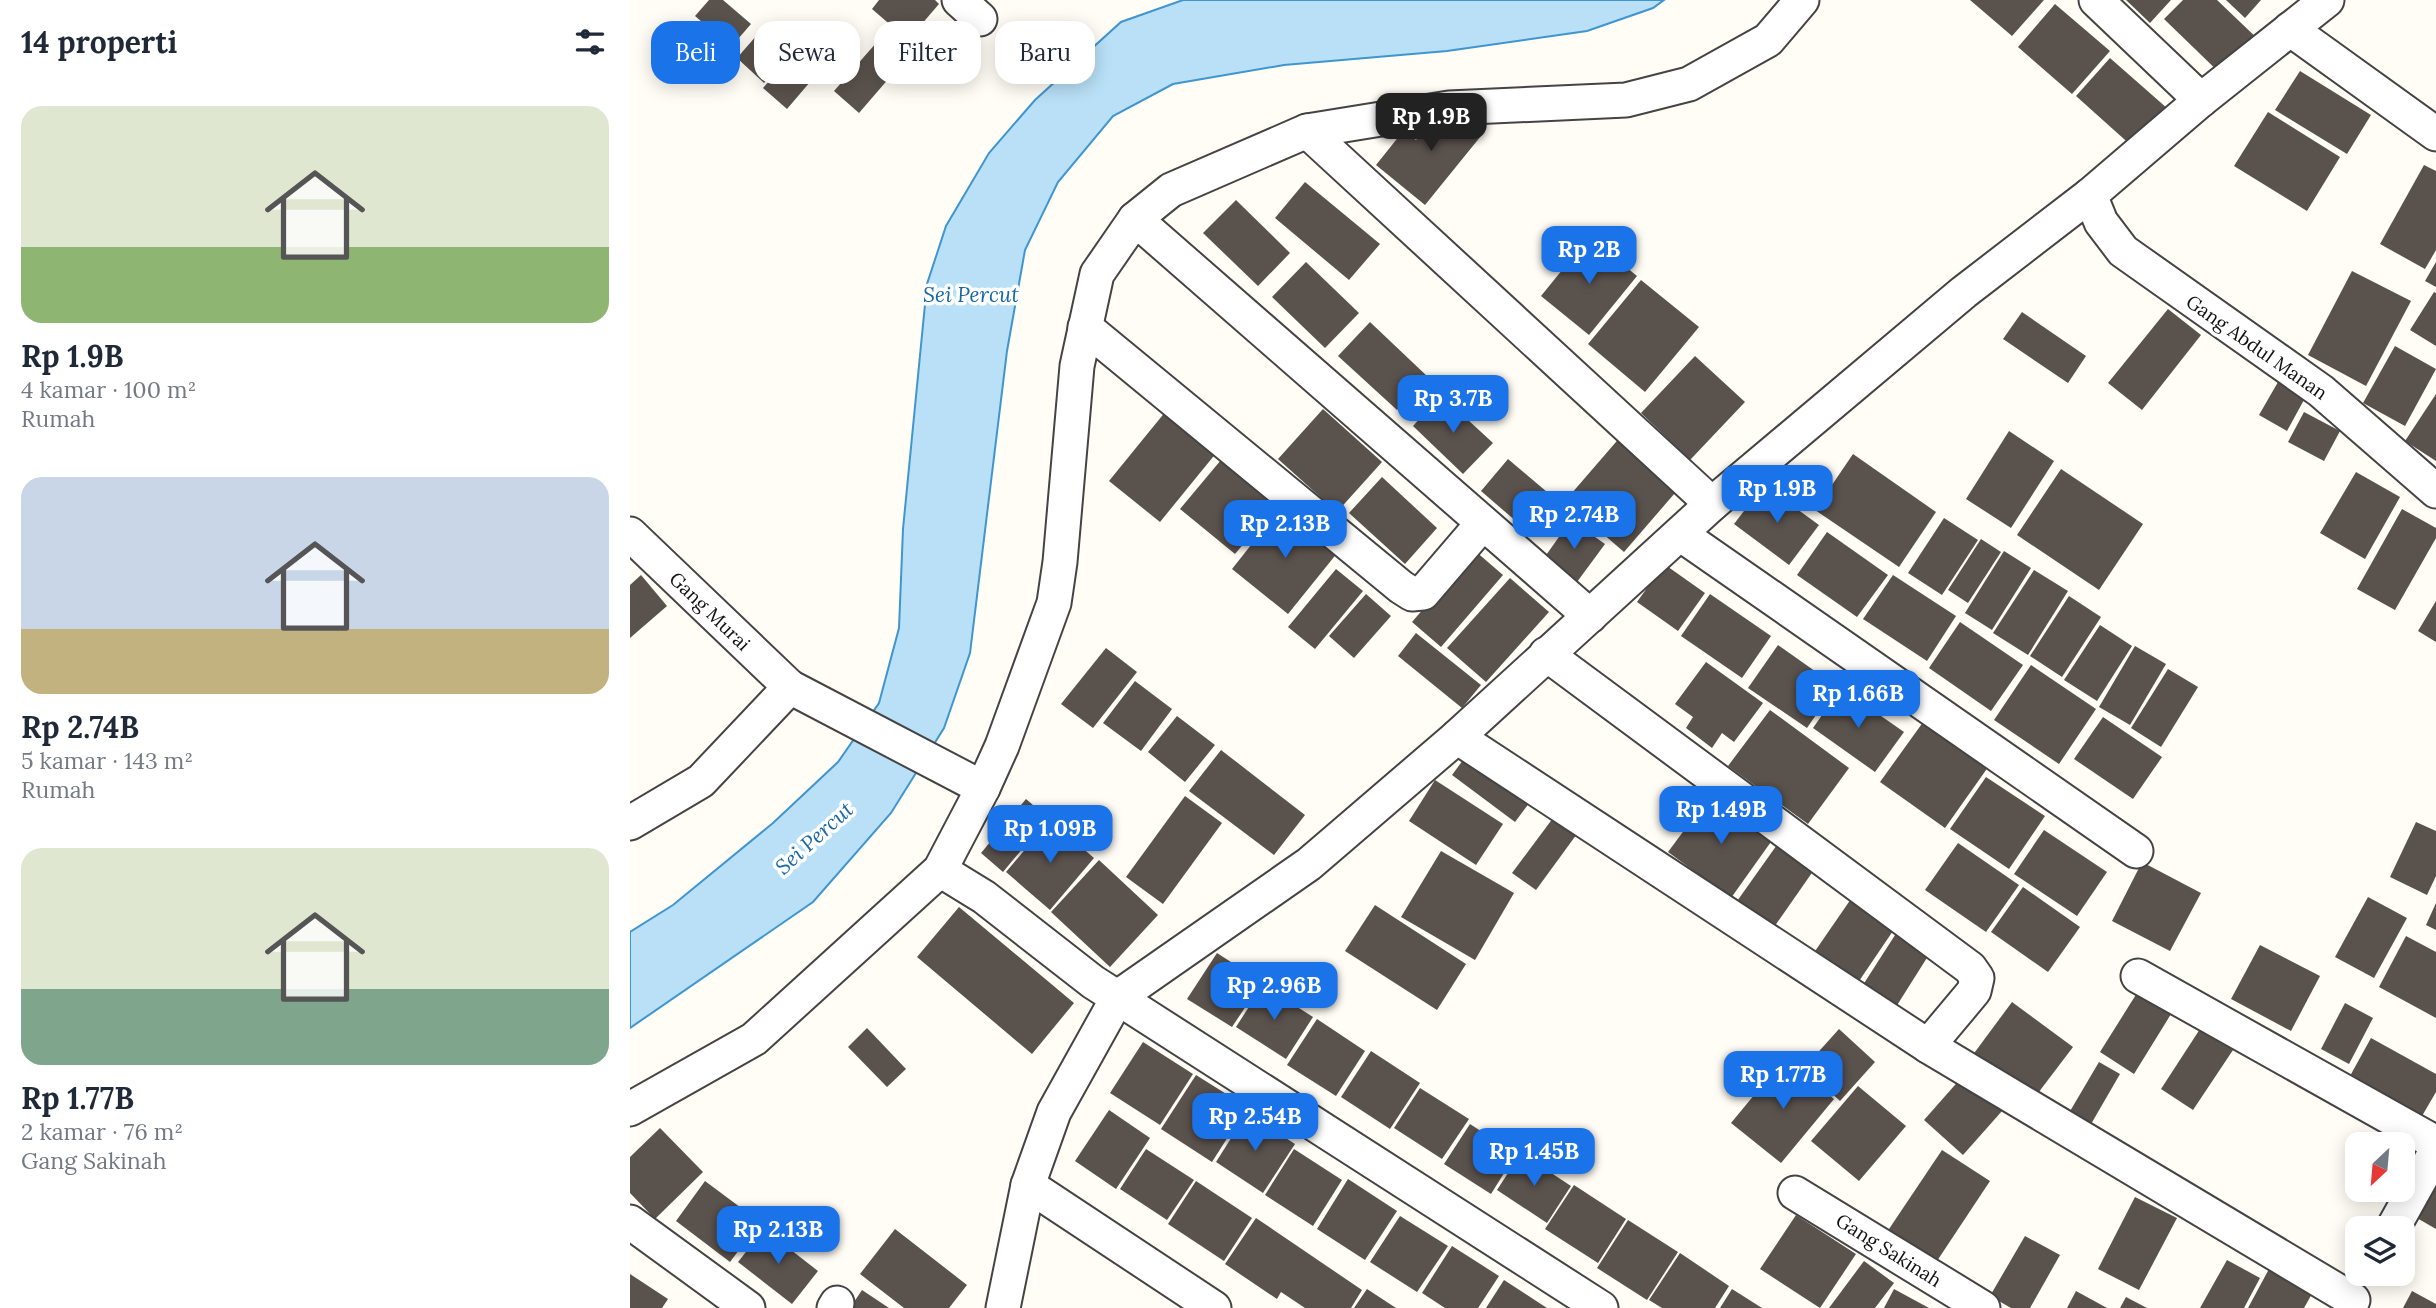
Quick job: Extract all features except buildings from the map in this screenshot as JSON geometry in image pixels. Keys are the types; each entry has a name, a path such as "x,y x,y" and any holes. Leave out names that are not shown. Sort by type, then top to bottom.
{"street":[{"path":"630,1109 754,1039 940,870 972,781 1002,746 1054,603 1077,366 1085,327 1097,274 1135,219 1171,190 1307,131 1449,108 1626,100 1689,83 1768,40 1802,0"},
{"path":"2096,0 2201,100"},
{"path":"1003,1308 1028,1185 1054,1112 1118,997 1309,864 1457,737 1712,504 1964,292 2090,195 2201,100 2327,0"},
{"path":"2290,29 2436,134"},
{"path":"1307,131 1712,504"},
{"name":"Gang Abdul Manan","path":"2090,195 2101,222 2123,251 2321,391 2436,491"},
{"path":"1135,219 1590,615"},
{"path":"1085,327 1412,594 1423,593 1483,523"},
{"name":"Gang Murai","path":"630,534 798,692 972,781"},
{"path":"1680,534 2136,851"},
{"path":"1546,654 1970,968 1977,978 1974,991 1928,1046"},
{"path":"630,823 701,780 798,692"},
{"path":"1457,737 1928,1046 2357,1294"},
{"path":"940,870 984,897 1093,982 1601,1308"},
{"path":"2138,976 2436,1143"},
{"path":"2400,1216 2436,1151"},
{"path":"1028,1185 1214,1308"},
{"name":"Gang Sakinah","path":"1795,1193 1983,1308"},
{"path":"630,1222 748,1308"}],"water":[{"name":"Sei Percut","path":"1183,0 1664,0 1653,8 1587,31 1447,51 1284,65 1173,84 1113,116 1058,182 1025,250 1007,351 970,653 944,728 891,813 813,902 630,1028 630,932 673,905 773,823 838,762 879,703 899,628 903,529 927,284 946,226 989,153 1035,100 1053,84 1095,84 1095,46 1121,22"}]}
